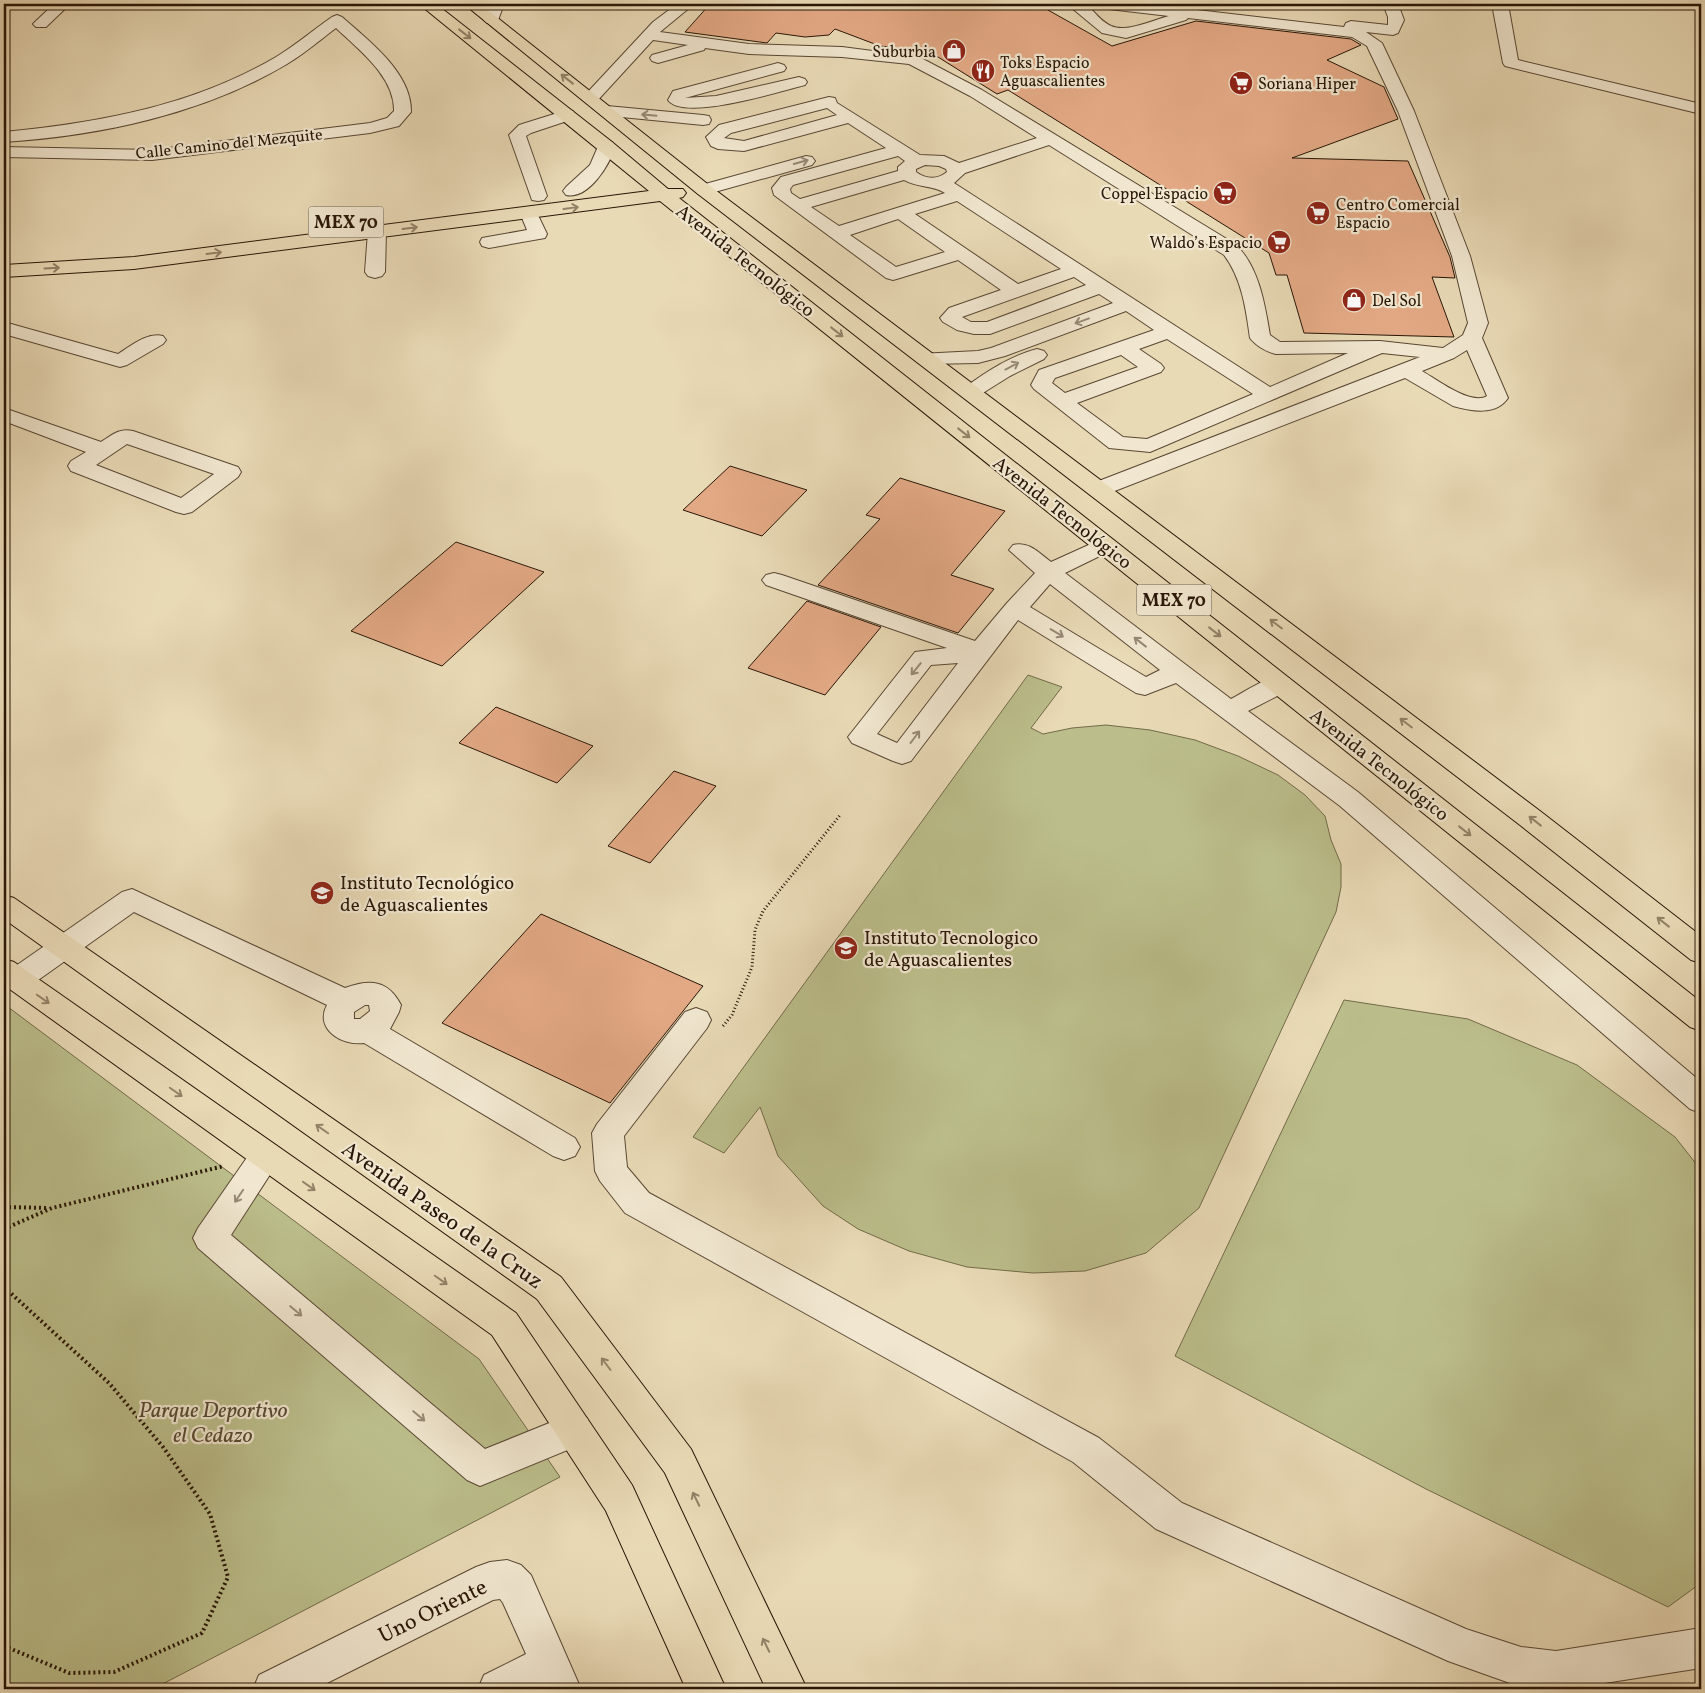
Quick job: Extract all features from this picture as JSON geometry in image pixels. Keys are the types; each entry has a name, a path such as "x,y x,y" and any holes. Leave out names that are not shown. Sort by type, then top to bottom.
{"main road":[{"name":"Avenida Tecnológico","path":"427,4 1701,1019"},
{"name":"Avenida Tecnológico","path":"471,4 494,12 591,98 696,182 1530,818 1701,952"},
{"name":"MEX 70","path":"4,271 134,263 530,214 656,188 696,182"},
{"name":"MEX 70","path":"4,255 133,250 572,191 656,188"},
{"name":"Avenida Paseo de la Cruz","path":"4,905 549,1288 678,1461 787,1689"},
{"path":"10,975 504,1324 619,1498 706,1689"}],"street":[{"path":"41,24 62,4"},
{"path":"591,98 658,25 686,4"},
{"path":"1075,4 1107,30 1126,33 1192,13"},
{"path":"1109,4 1158,23"},
{"path":"1163,4 1393,30 1396,25 1396,19 1391,4"},
{"path":"1500,4 1511,63 1701,109"},
{"path":"4,137 39,135 99,125 196,100 276,64 305,45 337,12 390,72 404,100 336,131"},
{"path":"1088,14 1126,12 1192,13 1356,33 1374,43 1406,111 1461,256 1478,323 1472,338 1447,354 1408,371 1099,489"},
{"path":"650,35 749,49 842,52 914,60 976,93 1231,251 1244,274 1254,298 1260,338 1276,348 1380,347 1447,354"},
{"path":"658,58 712,44"},
{"path":"749,49 900,150 912,168 917,180 936,182 961,194 1268,395"},
{"path":"778,68 679,94 676,100 680,104 701,104 798,82"},
{"path":"823,98 724,129 715,136 717,142 724,145 744,146 850,117"},
{"path":"629,129 668,127 823,98"},
{"name":"Calle Camino del Mezquite","path":"4,152 152,155 370,128 394,122 401,112 404,100"},
{"path":"608,111 707,120"},
{"path":"538,196 517,135 525,129 567,116"},
{"path":"696,182 719,170 867,128"},
{"path":"39,135 32,140 31,146 34,151 44,154"},
{"path":"797,205 933,160 952,166 1046,136"},
{"path":"696,182 770,171 885,140"},
{"path":"572,191 596,172 603,160 606,146"},
{"path":"900,150 787,182 781,188 783,195 893,274 960,253"},
{"path":"756,160 770,171"},
{"path":"820,222 919,194 936,182 953,177 952,166"},
{"path":"836,233 961,194"},
{"path":"901,213 1016,291"},
{"path":"489,242 538,234 530,214"},
{"path":"375,272 377,232"},
{"path":"1077,270 956,312 950,318 961,326 976,329 990,328 1102,286"},
{"path":"926,358 978,357 998,352 1128,304"},
{"path":"971,392 993,376 1019,362 1145,315"},
{"path":"4,328 120,361 156,340"},
{"path":"1170,331 1046,374 1041,385 1117,443 1150,446 1380,347"},
{"path":"1408,371 1460,402 1487,405 1498,398 1472,338"},
{"path":"1062,401 1154,368 1123,347"},
{"path":"4,414 102,450"},
{"path":"125,436 230,472 184,507 79,466 102,450 125,436"},
{"path":"979,653 924,658 861,737 902,755 1015,608 1050,571 1104,544"},
{"path":"1021,550 1178,672 1349,799 1701,1100"},
{"path":"774,580 979,653"},
{"path":"1015,608 1145,686 1178,672"},
{"path":"1229,710 1280,684"},
{"path":"10,975 62,947 132,899 345,1001 356,995 369,994 380,997 386,1005 386,1014 378,1024 367,1030 564,1147"},
{"path":"708,1025 608,1133 611,1171 637,1203 1086,1450 1169,1516 1462,1647 1521,1667 1556,1672 1701,1648"},
{"path":"266,1156 210,1238 480,1468 574,1430"},
{"name":"Uno Oriente","path":"273,1689 490,1581 507,1579 518,1589 555,1677 498,1689"}],"path":[{"path":"708,1025 732,1015 752,967 755,930 763,912 841,814"},
{"path":"4,1230 52,1208 266,1156"},
{"path":"4,1207 52,1208"},
{"path":"4,1287 109,1383 163,1447 210,1514 228,1577 202,1634 114,1672 69,1674 4,1646"}],"green space":[{"path":"1028,675 1062,687 1031,728 1043,734 1072,728 1106,725 1150,730 1195,740 1238,756 1278,775 1305,795 1325,816 1331,840 1341,864 1341,887 1336,912 1199,1208 1146,1253 1085,1271 1033,1273 967,1267 909,1251 858,1229 823,1206 778,1156 760,1107 724,1153 693,1137"},
{"path":"1344,1000 1468,1019 1577,1065 1675,1137 1701,1170 1701,1583 1668,1607 1426,1489 1175,1356"},
{"name":"Parque Deportivo el Cedazo","path":"4,1004 479,1359 560,1477 153,1689 4,1689"}],"building":[{"name":"Centro Comercial Espacio","path":"710,4 1051,4 1048,10 1112,46 1196,21 1351,39 1361,45 1327,60 1384,87 1398,119 1292,158 1408,161 1450,257 1455,278 1432,277 1454,337 1304,333 1287,275 1276,275 1269,253 1008,90 997,94 930,52 880,46 835,29 829,35 805,37 776,33 767,43 685,32"},
{"path":"730,466 807,490 762,536 683,510"},
{"path":"900,478 1005,511 951,575 994,589 958,633 818,585 880,519 866,515"},
{"path":"456,542 544,572 442,666 351,631"},
{"path":"807,601 881,627 825,695 748,668"},
{"path":"496,707 593,746 557,783 459,743"},
{"path":"674,771 716,786 650,863 608,846"},
{"path":"541,914 703,986 610,1103 442,1023"}],"place":[{"name":"Suburbia","path":"954,51"},
{"name":"Toks Espacio Aguascalientes","path":"983,71"},
{"name":"Soriana Hiper","path":"1241,83"},
{"name":"Coppel Espacio","path":"1225,193"},
{"name":"Centro Comercial Espacio","path":"1318,213"},
{"name":"Waldo’s Espacio","path":"1279,242"},
{"name":"Del Sol","path":"1354,300"},
{"name":"Instituto Tecnológico de Aguascalientes","path":"322,893"},
{"name":"Instituto Tecnologico de Aguascalientes","path":"846,948"}]}
